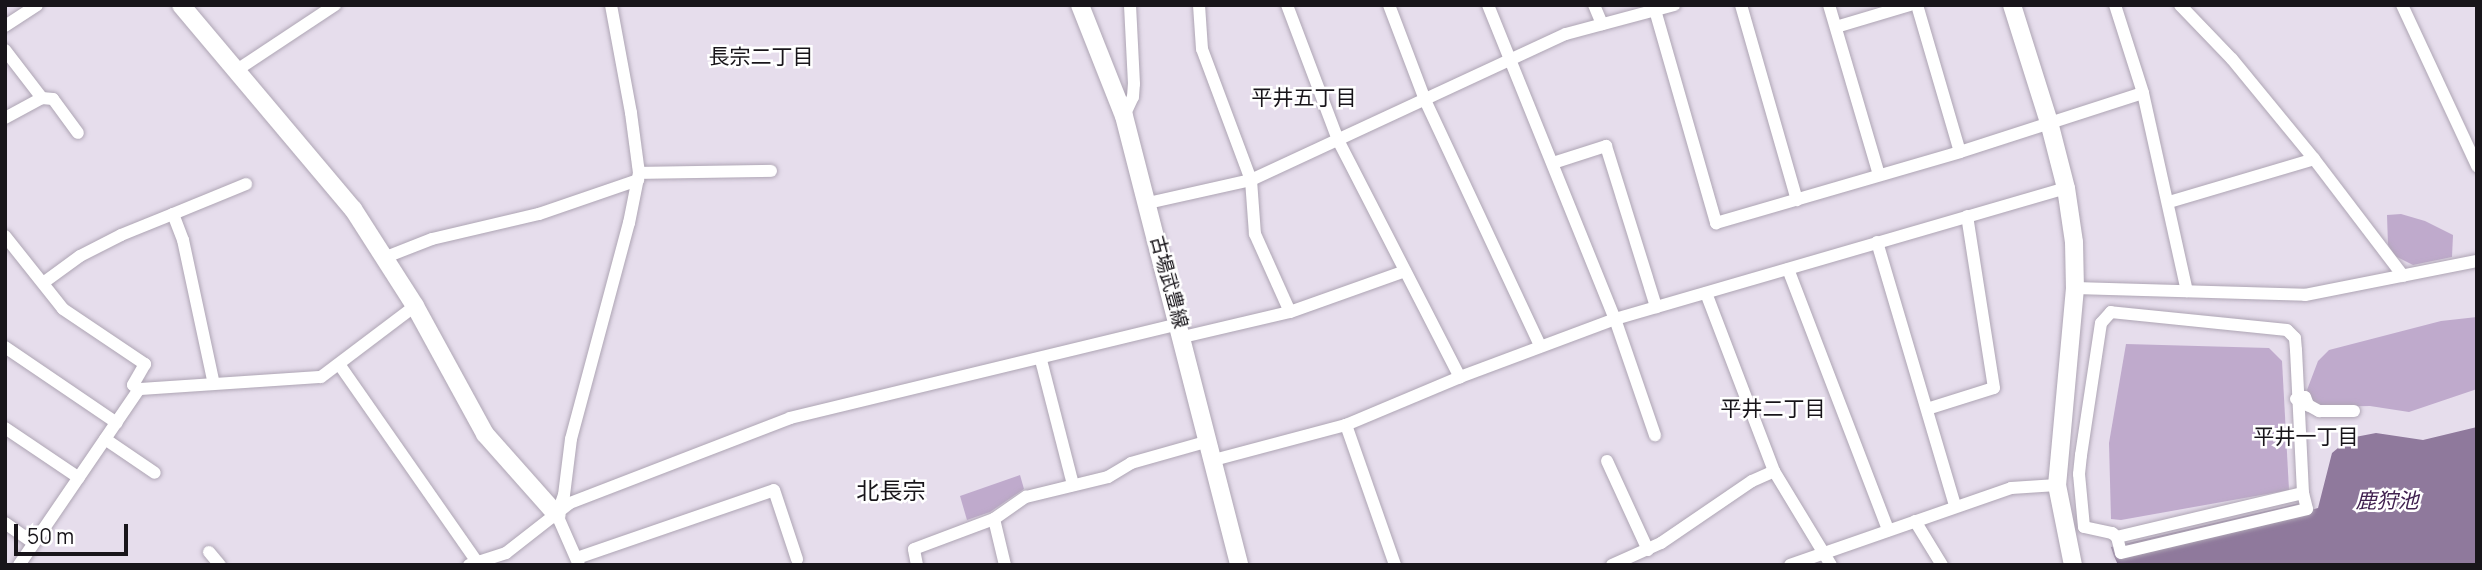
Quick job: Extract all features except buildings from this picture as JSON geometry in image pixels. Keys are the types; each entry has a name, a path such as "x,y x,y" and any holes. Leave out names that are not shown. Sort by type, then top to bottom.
{"street":[{"path":"5,26 37,5"},
{"path":"181,5 353,209 415,306 485,434 557,515 578,561 774,490 797,559"},
{"path":"237,70 335,5"},
{"path":"557,515 564,495 572,439 638,176 611,5"},
{"name":"古場武豊線","path":"1080,5 1124,116 1239,565"},
{"path":"1124,116 1133,97 1134,84 1130,5"},
{"path":"1199,5 1202,49 1251,180 1255,234 1290,312"},
{"path":"1287,5 1338,140 1460,377"},
{"path":"1389,5 1425,100 1541,346"},
{"path":"1488,5 1615,319 1655,435"},
{"path":"1594,5 1602,24"},
{"path":"1147,203 1251,180 1566,34 1674,5"},
{"path":"1741,5 1797,200"},
{"path":"1829,5 1879,176"},
{"path":"1836,27 1910,5"},
{"path":"1917,5 1960,152"},
{"path":"2012,5 2049,122 2066,188 2074,242 2075,288 2056,485 2073,565"},
{"path":"2115,5 2143,93 2188,290"},
{"path":"2180,5 2232,59 2315,159 2403,276"},
{"path":"2402,5 2477,166"},
{"path":"1655,10 1716,223 1960,152 2143,93"},
{"path":"5,50 42,98"},
{"path":"5,118 42,98 53,99 78,133"},
{"path":"1553,163 1606,146 1656,307"},
{"path":"2169,202 2315,159"},
{"path":"386,257 432,239 538,214 638,176 771,172"},
{"path":"43,283 80,256 246,184"},
{"path":"1214,460 1346,425 1460,377 1615,319 2066,188"},
{"path":"173,214 183,240 214,384"},
{"path":"1927,409 1994,388 1967,216"},
{"path":"5,236 63,309 145,364 133,386 139,389 321,377 415,306"},
{"path":"1877,243 1955,506"},
{"path":"2075,288 2305,295 2477,261"},
{"path":"1788,269 1888,530"},
{"path":"339,365 473,564 506,553 570,503 790,418 1041,360 1290,312 1405,271"},
{"path":"1706,293 1774,471 1831,565"},
{"path":"2117,537 2121,553 2308,509 2303,494 2297,350 2295,338 2287,330 2120,312 2107,314 2101,323 2081,455 2076,505 2084,527 2117,537 2303,494"},
{"path":"5,347 117,423"},
{"path":"1041,360 1073,485"},
{"path":"19,565 139,389"},
{"path":"2297,398 2305,397 2308,405 2319,411 2354,411"},
{"path":"1346,425 1395,565"},
{"path":"5,428 79,478"},
{"path":"106,439 155,473"},
{"path":"917,565 914,549 994,519 1026,497 1108,477 1131,463 1209,441"},
{"path":"1607,461 1648,550"},
{"path":"1612,565 1627,562 1648,550 1691,525 1752,481 1774,471"},
{"path":"1790,565 2011,488 2056,485"},
{"path":"2241,508 2246,524"},
{"path":"994,519 1005,565"},
{"path":"1915,521 1942,565"},
{"path":"2180,522 2184,538"},
{"path":"5,523 34,543"},
{"path":"209,552 220,565"}],"shaded area":[{"path":"2401,214 2425,221 2453,235 2452,257 2413,265 2395,256 2388,245 2387,215"},
{"path":"2477,317 2477,389 2409,412 2370,406 2318,407 2309,401 2307,390 2318,361 2329,350 2441,321"},
{"path":"2126,344 2269,348 2282,361 2289,490 2121,520 2111,519 2109,443"},
{"path":"1020,475 1024,489 990,512 967,520 960,496"}],"water":[{"name":"鹿狩池","path":"2477,427 2477,565 2118,565 2114,556 2111,547 2309,501 2311,510 2318,508 2332,453 2350,438 2376,433 2423,440"}],"district":[{"name":"長宗二丁目","path":"761,56"},
{"name":"平井五丁目","path":"1304,97"},
{"name":"平井二丁目","path":"1773,408"},
{"name":"平井一丁目","path":"2306,436"},
{"name":"北長宗","path":"891,490"}]}
